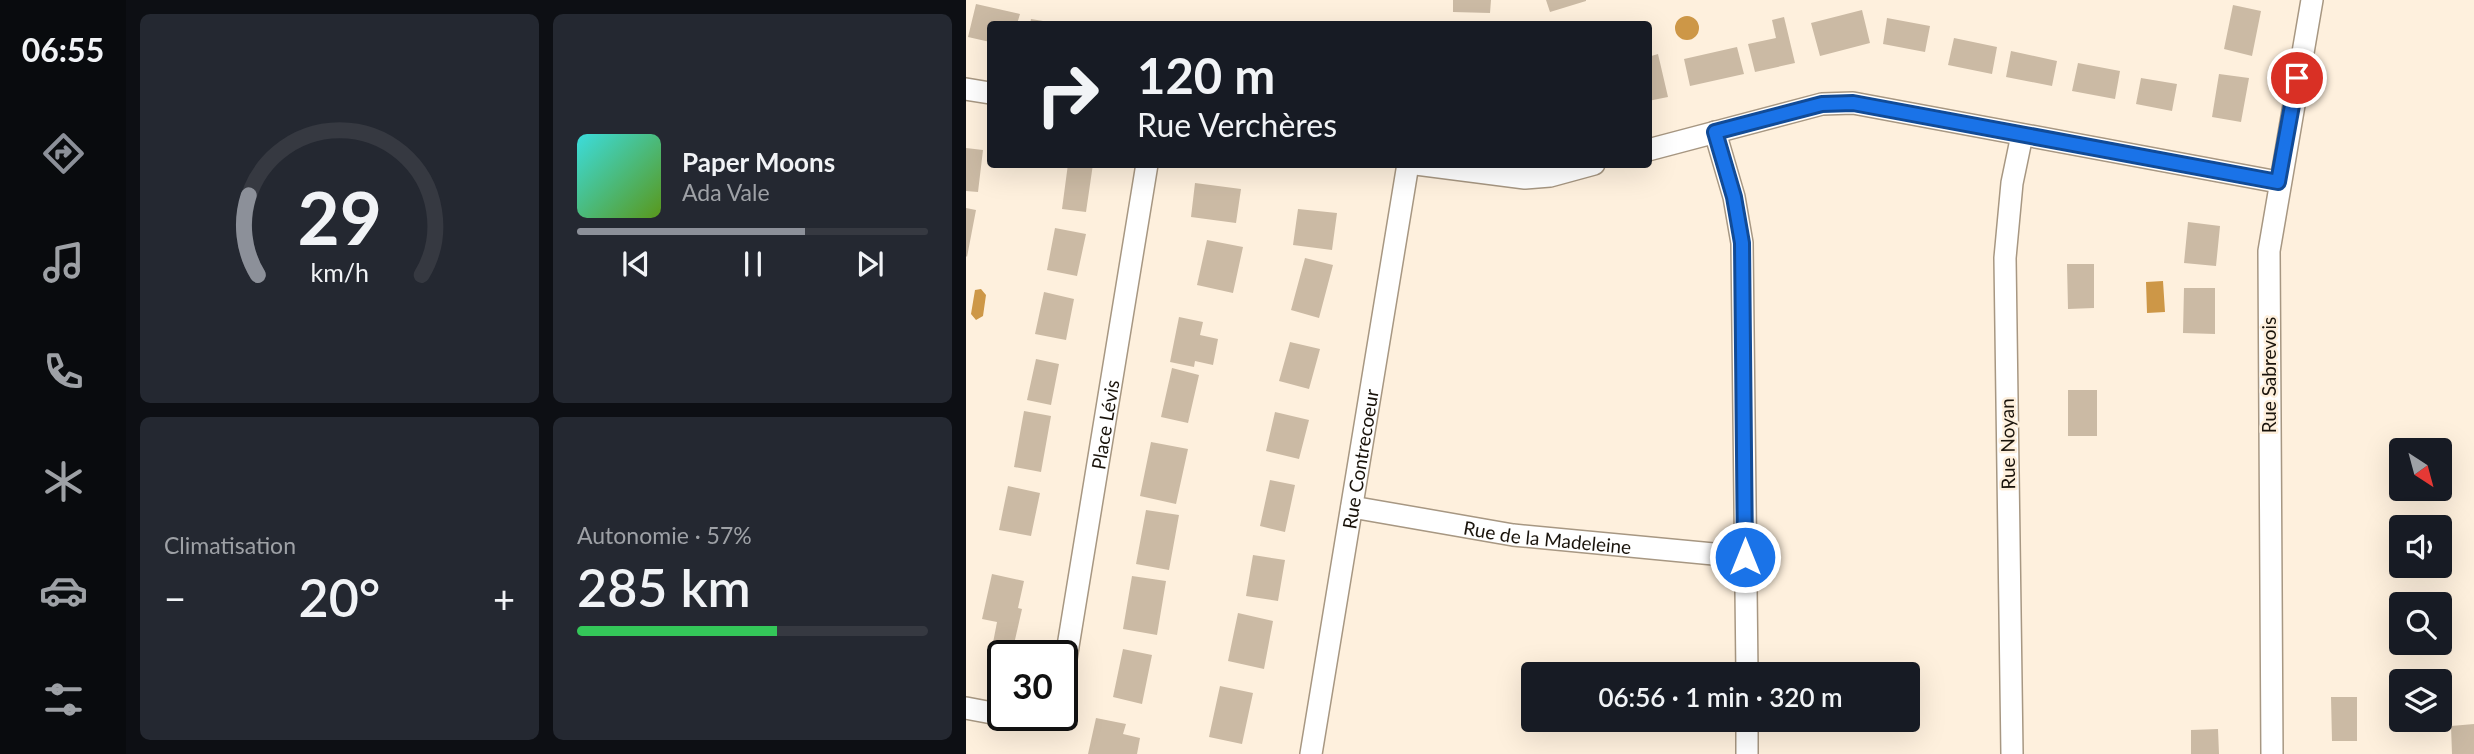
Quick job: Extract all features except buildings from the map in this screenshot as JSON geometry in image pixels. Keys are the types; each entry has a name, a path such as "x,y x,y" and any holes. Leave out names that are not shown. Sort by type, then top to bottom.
{"street":[{"name":"Rue Sabrevois","path":"2272,754 2267,324 2269,251 2278,182 2312,0"},
{"path":"966,89 987,92"},
{"path":"1652,149 1822,104 1842,102 2278,182"},
{"path":"1715,132 1736,204 1742,243 1746,662"},
{"name":"Rue Noyan","path":"2012,754 2004,258 2012,183 2022,135"},
{"name":"Place Lévis","path":"1069,640 1146,168"},
{"name":"Rue Contrecoeur","path":"1311,754 1407,168"},
{"path":"1444,168 1513,178 1550,176 1579,168"},
{"name":"Rue de la Madeleine","path":"1352,507 1513,536 1745,557"},
{"path":"966,708 987,712"},
{"path":"1747,732 1747,754"}],"shaded area":[{"path":"1687,16 1696,19 1699,28 1696,37 1687,40 1678,37 1675,28 1678,19"},
{"path":"2163,281 2165,312 2147,313 2146,282"},
{"path":"981,289 986,295 983,316 976,320 971,314 975,290"}],"route":[{"path":"1745,557 1742,243 1734,197 1715,132 1822,104 1853,103 2278,182 2297,78"}]}
